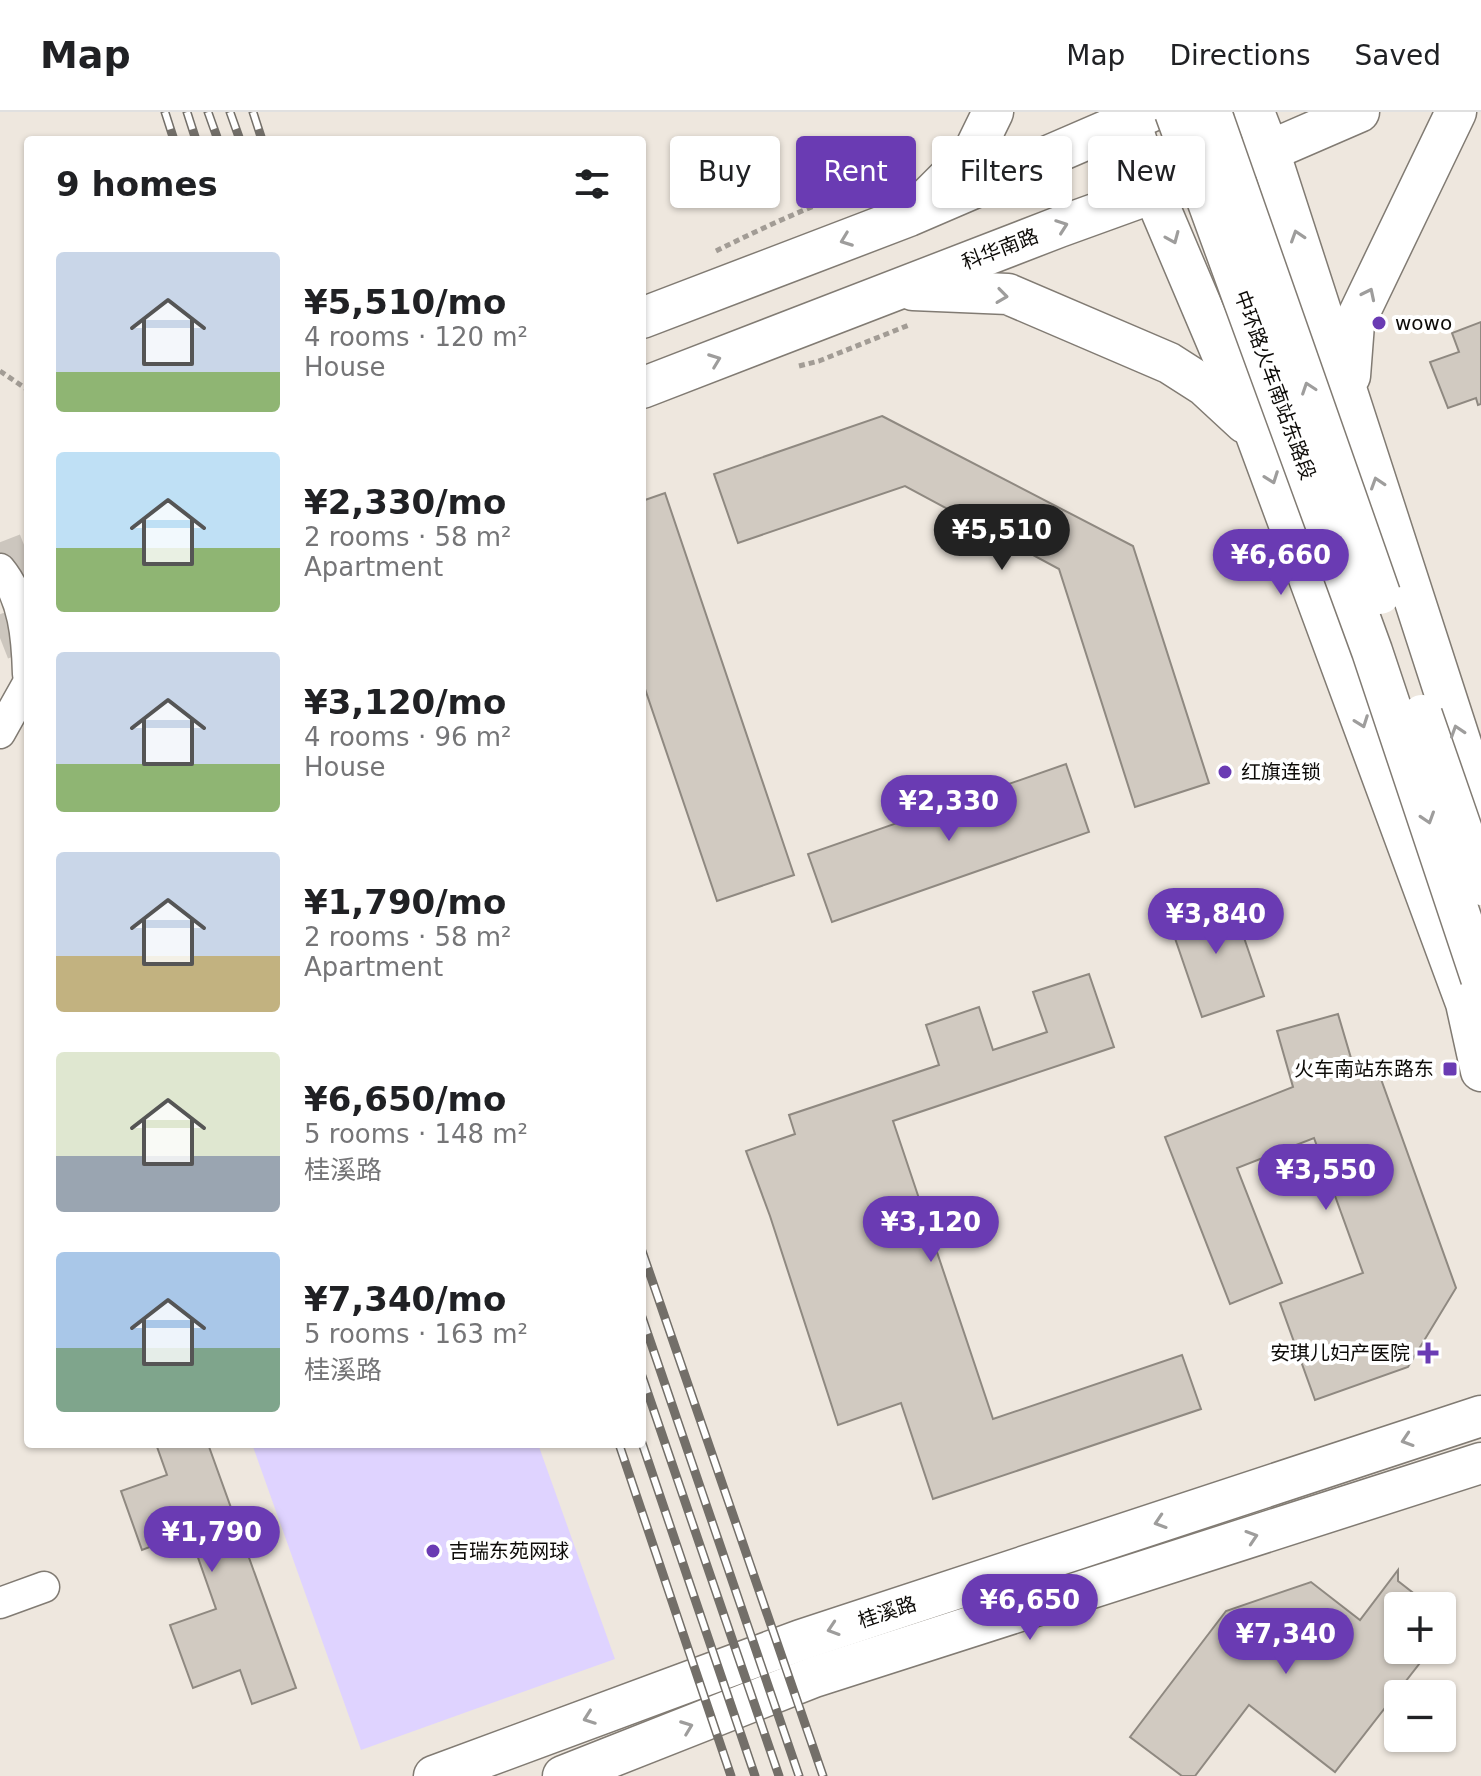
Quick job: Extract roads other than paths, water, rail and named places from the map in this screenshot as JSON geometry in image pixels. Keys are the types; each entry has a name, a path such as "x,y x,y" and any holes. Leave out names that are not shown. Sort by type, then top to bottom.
{"main road":[{"path":"909,216 973,153 993,112"},
{"name":"中环路火车南站东路段","path":"1175,112 1372,651 1481,978"},
{"name":"中环路火车南站东路段","path":"1211,112 1481,885"},
{"path":"1254,112 1481,805"},
{"name":"科华南路","path":"1205,175 1359,112"},
{"path":"1349,396 1354,324 1456,112"},
{"path":"646,316 909,216 1136,115 1141,136"},
{"name":"科华南路","path":"646,386 1114,208"},
{"path":"1160,208 1255,432 1466,1003 1481,1071"},
{"path":"897,289 1008,294 1169,363 1205,386 1255,432"},
{"name":"桂溪路","path":"434,1776 801,1640 1481,1416"},
{"name":"桂溪路","path":"563,1776 814,1677 1481,1463"}],"street":[{"path":"0,569 8,578 24,623"},
{"path":"0,733 24,690"},
{"path":"0,1603 44,1587"}],"tunnel":[{"path":"0,566 24,557"},
{"path":"0,638 24,629"}],"railway":[{"path":"165,112 173,136"},
{"path":"187,112 195,136"},
{"path":"208,112 217,136"},
{"path":"230,112 239,136"},
{"path":"253,112 261,136"},
{"path":"646,1263 823,1776"},
{"path":"646,1329 799,1776"},
{"path":"646,1388 779,1776"},
{"path":"620,1448 731,1776"},
{"path":"644,1448 755,1776"}],"place":[{"name":"wowo","path":"1379,323"},
{"name":"红旗连锁","path":"1225,772"},
{"name":"火车南站东路东","path":"1450,1069"},
{"name":"安琪儿妇产医院","path":"1428,1353"},
{"name":"吉瑞东苑网球","path":"433,1551"}]}
